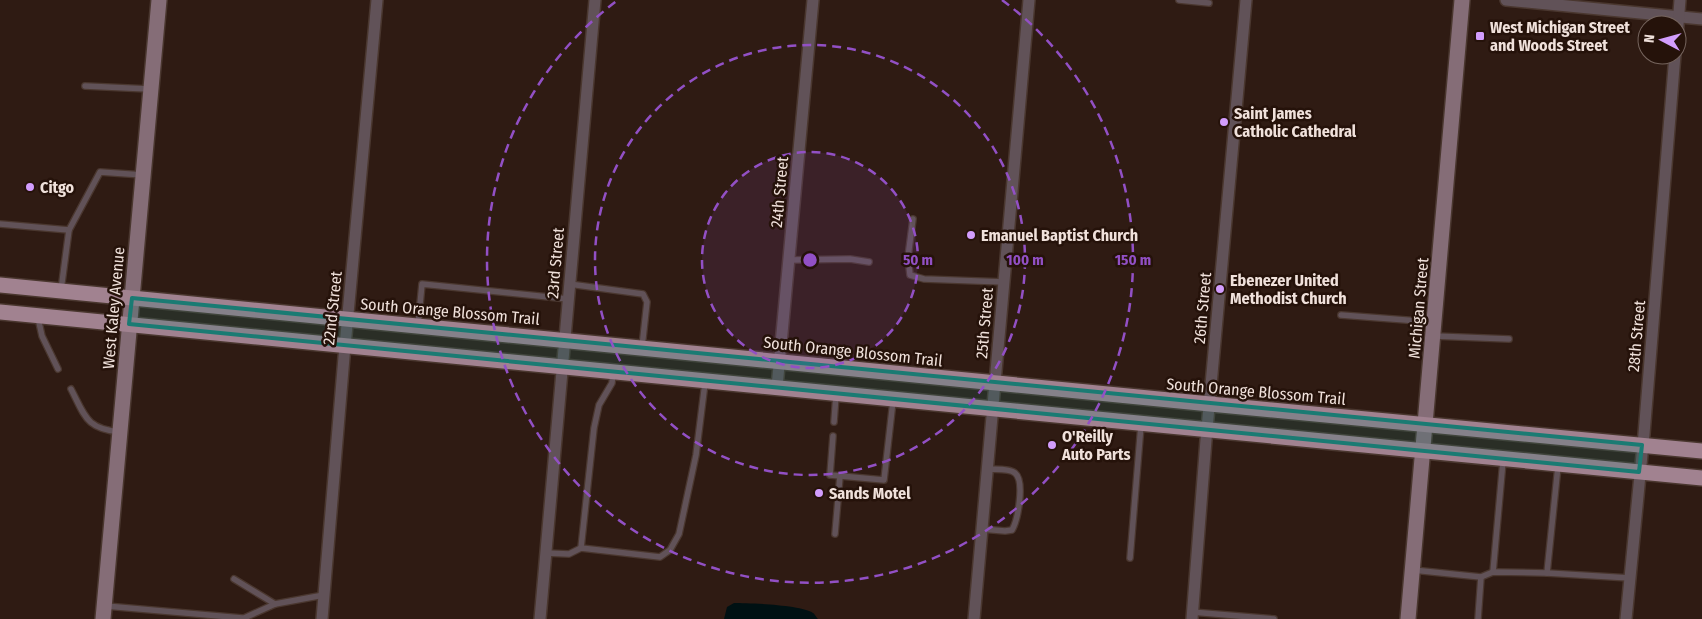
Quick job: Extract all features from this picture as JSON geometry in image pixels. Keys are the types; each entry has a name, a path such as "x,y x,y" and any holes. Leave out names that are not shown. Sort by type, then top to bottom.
{"main road":[{"name":"South Orange Blossom Trail","path":"0,285 1702,451"},
{"path":"0,312 1702,478"}],"street":[{"name":"West Kaley Avenue","path":"104,613 159,0"},
{"name":"22nd Street","path":"322,619 377,0"},
{"name":"23rd Street","path":"540,619 595,0"},
{"name":"24th Street","path":"777,387 813,0"},
{"name":"25th Street","path":"974,619 1029,0"},
{"name":"26th Street","path":"1192,615 1246,0"},
{"name":"Michigan Street","path":"1408,619 1462,0"},
{"path":"1506,0 1659,15"},
{"path":"1679,15 1680,0"},
{"path":"1687,18 1702,19"},
{"name":"28th Street","path":"1626,619 1675,65"}],"lane":[{"path":"1179,0 1209,3"},
{"path":"85,86 151,89"},
{"path":"60,291 69,230 100,172 143,175"},
{"path":"913,219 908,257 910,275 924,279 1004,282"},
{"path":"0,224 69,230"},
{"path":"789,260 850,259 869,262"},
{"path":"418,326 422,284 568,299"},
{"path":"569,284 644,294 647,302 642,347"},
{"path":"1341,315 1509,339"},
{"path":"38,316 42,336 58,369"},
{"path":"581,548 594,428 599,405 612,383 613,372"},
{"path":"546,553 569,554 581,548 660,557 670,550 679,534 696,455 705,380"},
{"path":"71,389 83,412 94,427 106,431 120,432"},
{"path":"834,422 836,393"},
{"path":"833,436 830,475 884,480 893,399"},
{"path":"1130,558 1142,423"},
{"path":"1493,572 1503,458"},
{"path":"1547,573 1559,464"},
{"path":"982,530 1012,530 1017,521 1020,479 1015,473 1010,471 987,470"},
{"path":"835,534 840,476"},
{"path":"1412,570 1481,577 1493,572 1630,578"},
{"path":"1478,619 1481,577"},
{"path":"234,579 276,604"},
{"path":"104,613 242,619 276,604 324,595"},
{"path":"1192,615 1274,619"}],"highlighted area":[{"path":"132,298 1642,445 1639,472 129,324"}],"shaded area":[{"path":"734,603 799,608 813,613 818,619 724,619 727,607"}],"place":[{"name":"West Michigan Street and Woods Street","path":"1480,36"},
{"name":"Saint James Catholic Cathedral","path":"1224,122"},
{"name":"Citgo","path":"30,187"},
{"name":"Emanuel Baptist Church","path":"971,235"},
{"name":"Ebenezer United Methodist Church","path":"1220,289"},
{"name":"O'Reilly Auto Parts","path":"1052,445"},
{"name":"Sands Motel","path":"819,493"}]}
